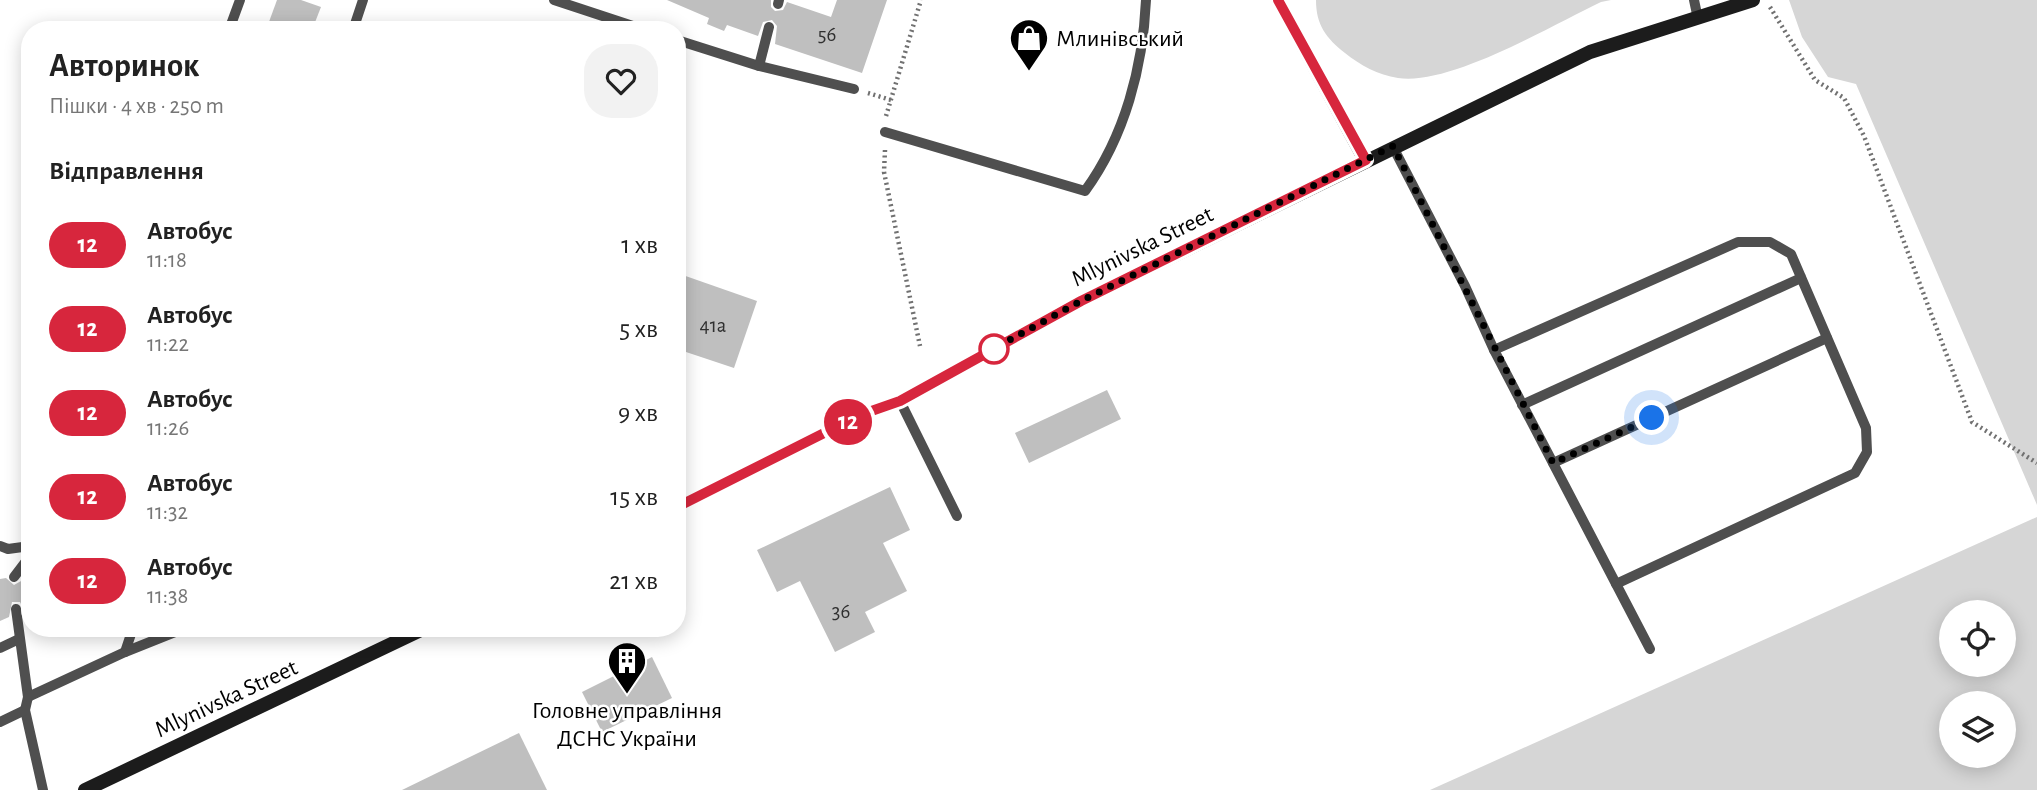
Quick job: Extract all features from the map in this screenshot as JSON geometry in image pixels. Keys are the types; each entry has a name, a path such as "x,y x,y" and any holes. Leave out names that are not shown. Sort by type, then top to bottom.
{"main road":[{"path":"1278,0 1366,160"},
{"name":"Mlynivska Street","path":"686,502 860,415 900,401 1081,301 1393,146 1590,52 1753,0"},
{"name":"Mlynivska Street","path":"85,790 406,637"}],"lane":[{"path":"232,21 240,0"},
{"path":"356,21 363,0"},
{"path":"554,0 618,21"},
{"path":"885,132 1085,191 1103,167 1128,108 1144,36 1146,0"},
{"path":"1694,0 1698,19"},
{"path":"759,66 769,27"},
{"path":"686,43 759,66 854,89"},
{"path":"1393,146 1522,405 1650,649"},
{"path":"1494,350 1738,242 1770,242 1791,254 1866,428 1867,452 1855,473 1616,584"},
{"path":"1522,405 1801,278"},
{"path":"1553,463 1827,338"},
{"path":"900,401 957,516"},
{"path":"0,546 8,549 21,547"},
{"path":"14,577 21,568"},
{"path":"16,609 29,697 25,710 43,790"},
{"path":"125,652 130,637"},
{"path":"29,697 162,637"},
{"path":"0,648 19,639"},
{"path":"0,722 25,710"}],"path":[{"path":"920,346 884,172 886,117 921,0"},
{"path":"1765,0 1815,80 1844,98 1864,136 1972,422 2037,463"}],"shaded area":[{"path":"1316,0 1611,0 1601,2 1473,64 1420,78 1398,78 1383,75 1363,65 1332,42 1320,24"},
{"path":"1789,0 2037,0 2037,505 1856,84 1828,77 1802,37"},
{"path":"2037,517 2037,790 1430,790"}],"building":[{"path":"277,0 301,0 321,7 316,21 269,21"},
{"path":"667,0 771,0 771,7 775,11 783,10 787,2 831,17 837,0 887,0 862,73 775,44 777,26 772,20 763,22 758,36 727,25 724,31 707,24 709,18"},
{"path":"686,276 757,301 734,368 686,352"},
{"path":"1107,390 1121,419 1029,463 1015,433"},
{"path":"890,487 910,530 883,543 907,591 865,612 875,632 835,652 800,581 777,592 757,550"},
{"path":"6,578 14,585 21,581 21,604 12,602 9,617 0,621 0,579"},
{"name":"Головне управління ДСНС України","path":"652,657 672,698 602,732 582,692"},
{"path":"519,733 547,790 402,790"}],"bus line":[{"name":"12","path":"686,502 860,415 900,401 1081,301 1366,160 1278,0"}],"place":[{"name":"Млинівський","path":"1029,72"},
{"name":"Головне управління ДСНС України","path":"627,695"}],"route":[{"path":"994,349 991,350 1081,301 1393,146 1553,463 1652,418"}]}
